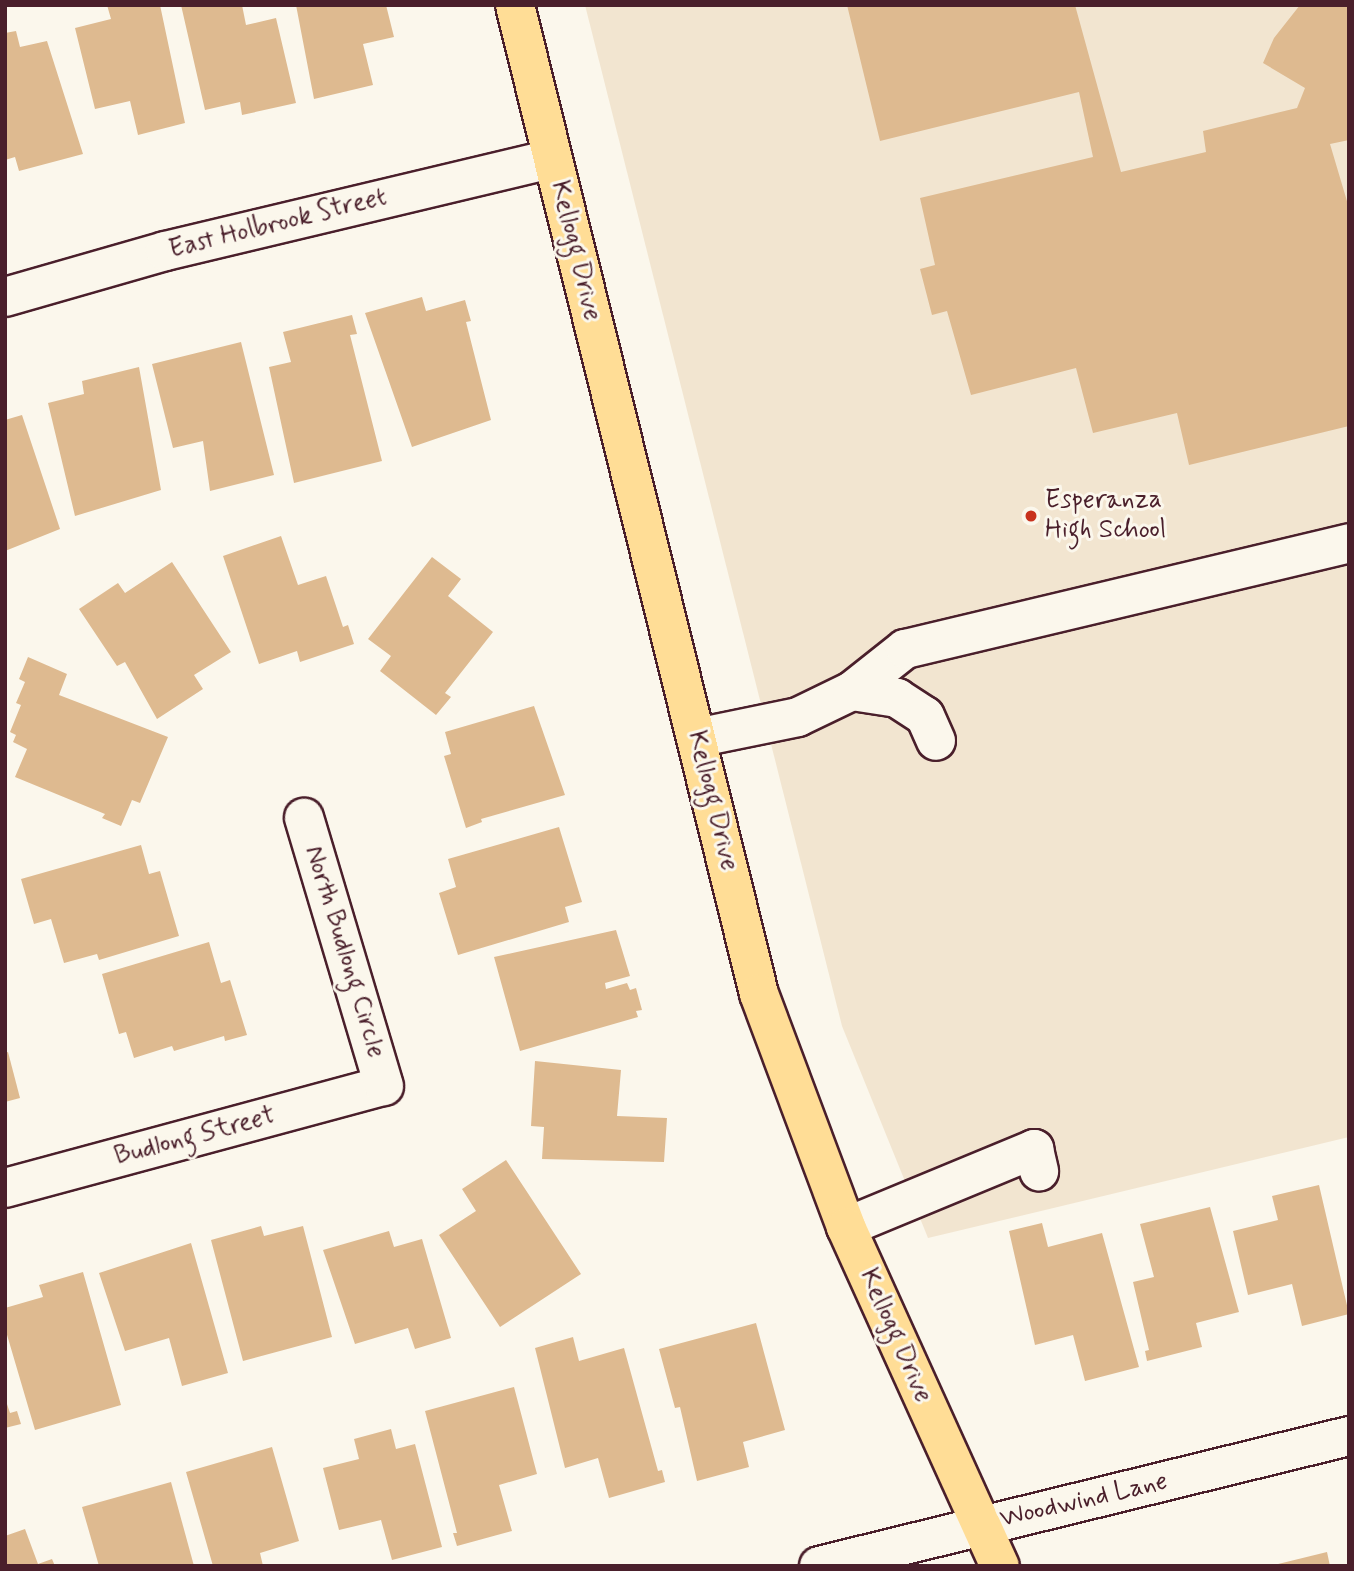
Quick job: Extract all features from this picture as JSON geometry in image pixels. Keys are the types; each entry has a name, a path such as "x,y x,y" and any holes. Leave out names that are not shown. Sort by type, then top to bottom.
{"main road":[{"name":"Kellogg Drive","path":"515,5 759,994 846,1227 1000,1566"}],"street":[{"name":"East Holbrook Street","path":"5,298 191,244 552,159"},
{"path":"696,738 798,717 852,691 905,649 1349,543"},
{"path":"852,691 897,698 925,716 936,741"},
{"name":"North Budlong Circle","path":"304,818 384,1086"},
{"name":"Budlong Street","path":"5,1188 384,1086"},
{"path":"846,1227 1034,1149 1039,1171"},
{"name":"Woodwind Lane","path":"819,1566 1349,1436"}],"shaded area":[{"name":"Esperanza High School","path":"585,5 1349,5 1349,1137 928,1238 842,1026"}],"building":[{"path":"107,5 160,5 185,123 138,135 130,101 95,109 75,28 111,19"},
{"path":"181,5 242,5 246,25 276,18 296,103 242,115 240,102 205,110"},
{"path":"296,5 386,5 394,37 363,44 373,85 314,99"},
{"path":"847,5 1075,5 1121,172 1206,152 1203,131 1297,108 1305,88 1263,63 1274,38 1300,5 1349,5 1349,140 1330,144 1349,208 1349,426 1189,465 1177,413 1093,433 1076,368 971,395 947,311 932,315 920,269 935,265 920,198 1093,157 1079,92 880,141"},
{"path":"16,31 20,47 47,41 83,154 19,171 15,157 5,160 5,33"},
{"path":"422,297 426,311 465,300 471,321 466,322 491,420 412,447 365,313"},
{"path":"352,315 357,334 350,335 382,461 294,483 269,367 291,362 283,332"},
{"path":"241,342 274,475 210,491 203,441 173,448 152,364"},
{"path":"139,367 161,490 75,516 48,403 84,394 82,381"},
{"path":"22,415 60,529 5,551 5,420"},
{"path":"281,536 298,585 326,576 343,627 348,625 354,644 300,662 297,651 259,664 223,556"},
{"path":"432,557 461,579 448,596 493,632 445,693 451,697 436,715 380,671 391,656 368,639"},
{"path":"172,562 231,652 194,675 203,689 157,719 125,662 117,666 79,609 118,583 125,593"},
{"path":"28,657 67,674 59,695 168,737 140,803 132,800 121,826 102,818 105,814 15,777 27,749 13,742 16,735 10,732 21,705 16,703 25,682 19,679"},
{"path":"534,706 565,795 481,819 482,822 466,828 444,756 451,754 445,732"},
{"path":"559,827 582,902 565,907 569,922 458,955 439,893 456,887 448,859"},
{"path":"141,845 149,874 160,871 179,936 99,960 97,954 64,963 51,919 34,924 21,879"},
{"path":"616,930 630,976 605,983 606,989 627,983 630,990 636,988 642,1010 636,1011 638,1017 520,1051 494,957"},
{"path":"209,942 221,983 230,980 247,1035 225,1041 224,1036 174,1051 172,1046 134,1058 126,1032 119,1034 102,974"},
{"path":"8,1052 20,1098 5,1102 5,1053"},
{"path":"535,1061 621,1070 617,1116 667,1118 664,1162 542,1159 544,1127 531,1126"},
{"path":"506,1160 581,1274 500,1327 439,1235 476,1211 462,1189"},
{"path":"1319,1185 1349,1314 1302,1326 1292,1284 1248,1295 1233,1231 1278,1220 1272,1196"},
{"path":"1210,1207 1239,1312 1196,1323 1202,1347 1147,1361 1145,1351 1149,1350 1133,1282 1154,1277 1140,1224"},
{"path":"1042,1223 1048,1247 1102,1233 1139,1367 1085,1381 1073,1335 1035,1345 1009,1231"},
{"path":"261,1226 264,1236 303,1226 332,1337 243,1361 211,1240"},
{"path":"389,1231 394,1247 422,1239 451,1338 415,1349 408,1328 355,1344 323,1250"},
{"path":"191,1243 228,1373 182,1386 169,1338 125,1351 99,1273"},
{"path":"83,1272 121,1405 35,1430 5,1328 5,1308 43,1297 39,1285"},
{"path":"756,1323 785,1430 743,1442 749,1467 697,1481 680,1407 675,1408 659,1349"},
{"path":"573,1337 579,1361 624,1348 658,1471 662,1470 665,1482 609,1498 598,1458 565,1468 535,1348"},
{"path":"514,1387 537,1474 499,1485 512,1531 457,1546 453,1533 457,1533 425,1411"},
{"path":"5,1398 10,1413 17,1411 21,1424 5,1428"},
{"path":"391,1429 396,1449 415,1444 442,1547 392,1560 381,1520 339,1530 323,1468 359,1459 354,1439"},
{"path":"272,1447 299,1541 260,1553 263,1566 213,1566 186,1472"},
{"path":"171,1482 194,1566 99,1566 82,1507"},
{"path":"25,1529 38,1564 52,1559 55,1566 5,1566 5,1536"},
{"path":"1327,1552 1330,1566 1274,1566 1274,1565"}],"place":[{"name":"Esperanza High School","path":"1031,516"}]}
